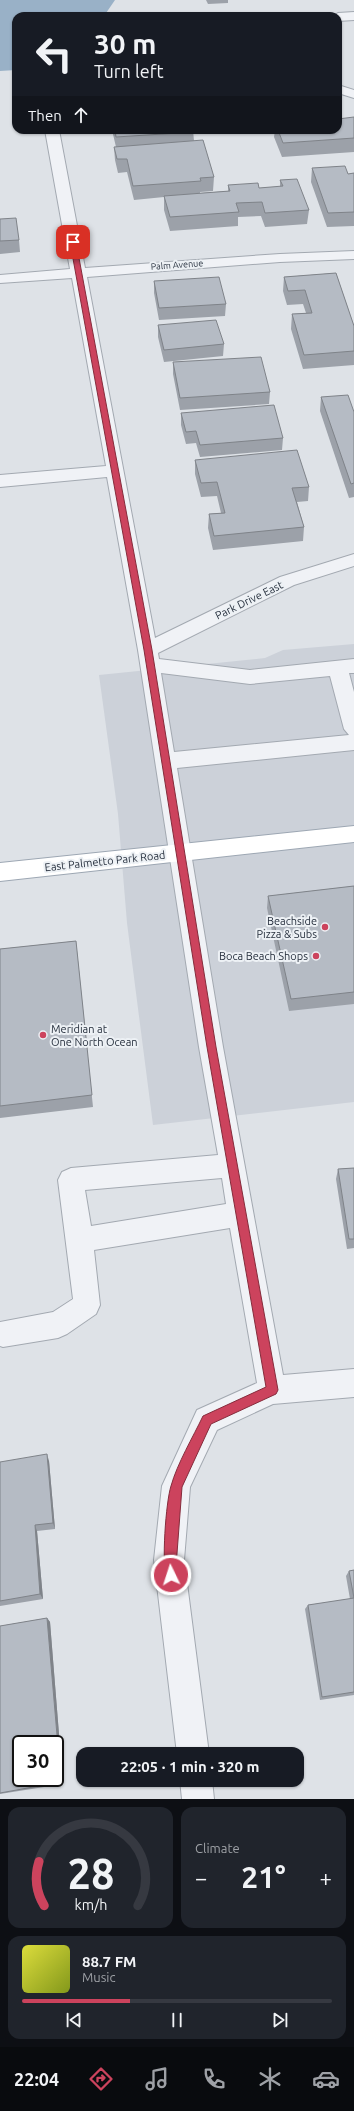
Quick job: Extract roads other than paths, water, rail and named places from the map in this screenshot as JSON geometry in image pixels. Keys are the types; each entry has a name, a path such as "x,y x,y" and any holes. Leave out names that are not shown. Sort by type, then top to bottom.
{"main road":[{"name":"East Palmetto Park Road","path":"0,872 354,834"}],"street":[{"path":"342,17 354,16"},
{"path":"342,90 354,94"},
{"path":"53,134 149,657 232,1165 272,1390"},
{"name":"Palm Avenue","path":"0,279 280,258 354,255"},
{"path":"0,481 115,471"},
{"name":"Park Drive East","path":"149,657 222,612 287,581 354,560"},
{"path":"149,657 250,677 346,667 354,729"},
{"path":"166,761 354,742"},
{"path":"3,1334 58,1325 87,1305 80,1240 71,1180 232,1165"},
{"path":"80,1240 241,1214"},
{"path":"191,1747 169,1560 176,1486 207,1420 272,1390 354,1383"},
{"path":"197,1787 198,1799"}],"water":[{"path":"0,0 115,0 107,12 12,12 12,70 0,71"}],"place":[{"name":"Beachside Pizza & Subs","path":"325,927"},
{"name":"Boca Beach Shops","path":"316,956"},
{"name":"Meridian at One North Ocean","path":"43,1035"}]}
